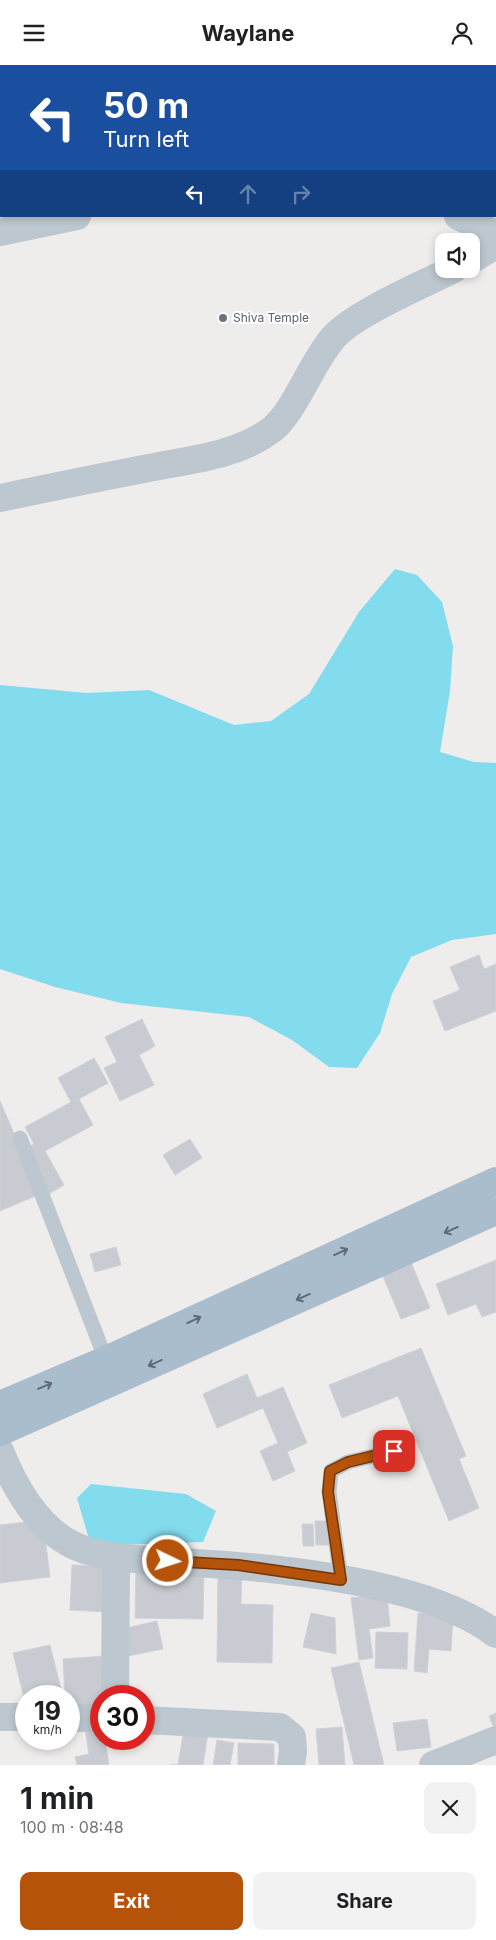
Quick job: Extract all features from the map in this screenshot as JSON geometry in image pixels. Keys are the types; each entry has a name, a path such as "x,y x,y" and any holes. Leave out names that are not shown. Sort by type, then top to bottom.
{"main road":[{"path":"0,1405 106,1360 496,1181"},
{"path":"0,1432 496,1211"}],"street":[{"path":"0,232 71,217"},
{"path":"460,217 496,234"},
{"path":"480,255 496,245"},
{"path":"0,498 207,456 247,446 272,430 288,409 314,364 334,336 365,315 437,278"},
{"path":"0,1451 20,1493 45,1526 70,1544 116,1557 238,1565 341,1580 404,1593 477,1620 496,1633"},
{"path":"115,1685 116,1557"},
{"path":"0,1717 15,1717"},
{"path":"155,1720 280,1727 292,1737 291,1765"},
{"path":"433,1765 496,1740"}],"lane":[{"path":"20,1138 106,1360"},
{"path":"341,1580 328,1492 330,1471 348,1462 394,1451"}],"water":[{"path":"395,569 417,575 442,602 453,646 450,691 440,752 474,762 496,763 496,934 452,940 411,957 392,994 380,1033 357,1068 329,1067 292,1040 249,1017 121,1003 55,987 0,969 0,685 87,693 149,690 234,725 271,721 309,694 359,612"},
{"path":"91,1484 186,1494 216,1511 203,1542 91,1546 77,1498"}],"building":[{"path":"479,955 484,969 496,964 496,1011 445,1031 433,1001 460,990 450,967"},
{"path":"142,1019 155,1046 139,1055 154,1085 120,1101 104,1068 117,1062 105,1037"},
{"path":"94,1058 108,1083 79,1099 93,1125 45,1151 64,1185 47,1195 22,1150 34,1144 25,1127 71,1102 58,1078"},
{"path":"0,1101 40,1194 0,1211"},
{"path":"190,1139 202,1158 175,1175 163,1155"},
{"path":"116,1247 121,1265 95,1272 90,1254"},
{"path":"408,1255 430,1308 401,1319 379,1267"},
{"path":"496,1260 496,1312 482,1317 476,1304 448,1315 436,1284"},
{"path":"421,1348 466,1456 459,1459 479,1508 449,1521 398,1396 342,1418 329,1385"},
{"path":"247,1374 257,1398 283,1387 307,1443 287,1452 295,1471 273,1481 260,1451 278,1443 263,1408 217,1428 203,1394"},
{"path":"43,1520 50,1577 0,1583 0,1525"},
{"path":"315,1521 332,1521 333,1545 316,1545"},
{"path":"302,1524 313,1524 314,1546 303,1546"},
{"path":"72,1565 110,1566 108,1612 70,1610"},
{"path":"136,1567 204,1568 203,1619 135,1618"},
{"path":"218,1574 242,1574 241,1604 273,1605 272,1663 217,1662"},
{"path":"387,1594 390,1626 369,1629 373,1658 359,1660 351,1598"},
{"path":"311,1613 335,1618 336,1654 303,1647"},
{"path":"418,1613 453,1617 451,1651 429,1649 427,1673 414,1671"},
{"path":"157,1621 163,1649 128,1656 122,1629"},
{"path":"376,1632 408,1633 407,1669 375,1668"},
{"path":"50,1645 60,1685 21,1685 13,1653"},
{"path":"106,1656 108,1685 90,1685 90,1705 80,1705 80,1685 64,1685 63,1659"},
{"path":"359,1662 384,1765 354,1765 331,1668"},
{"path":"496,1713 496,1733 489,1716"},
{"path":"186,1717 210,1721 203,1765 178,1765"},
{"path":"427,1719 431,1747 397,1751 393,1723"},
{"path":"342,1727 345,1765 319,1765 316,1729"},
{"path":"90,1728 90,1750 107,1750 109,1765 77,1765 75,1757 89,1754 85,1729"},
{"path":"217,1740 234,1743 230,1765 213,1765"},
{"path":"238,1743 274,1744 274,1765 238,1765"}],"place":[{"name":"Shiva Temple","path":"223,318"}],"route":[{"path":"168,1561 238,1565 341,1580 328,1492 330,1471 348,1462 394,1451"}]}
